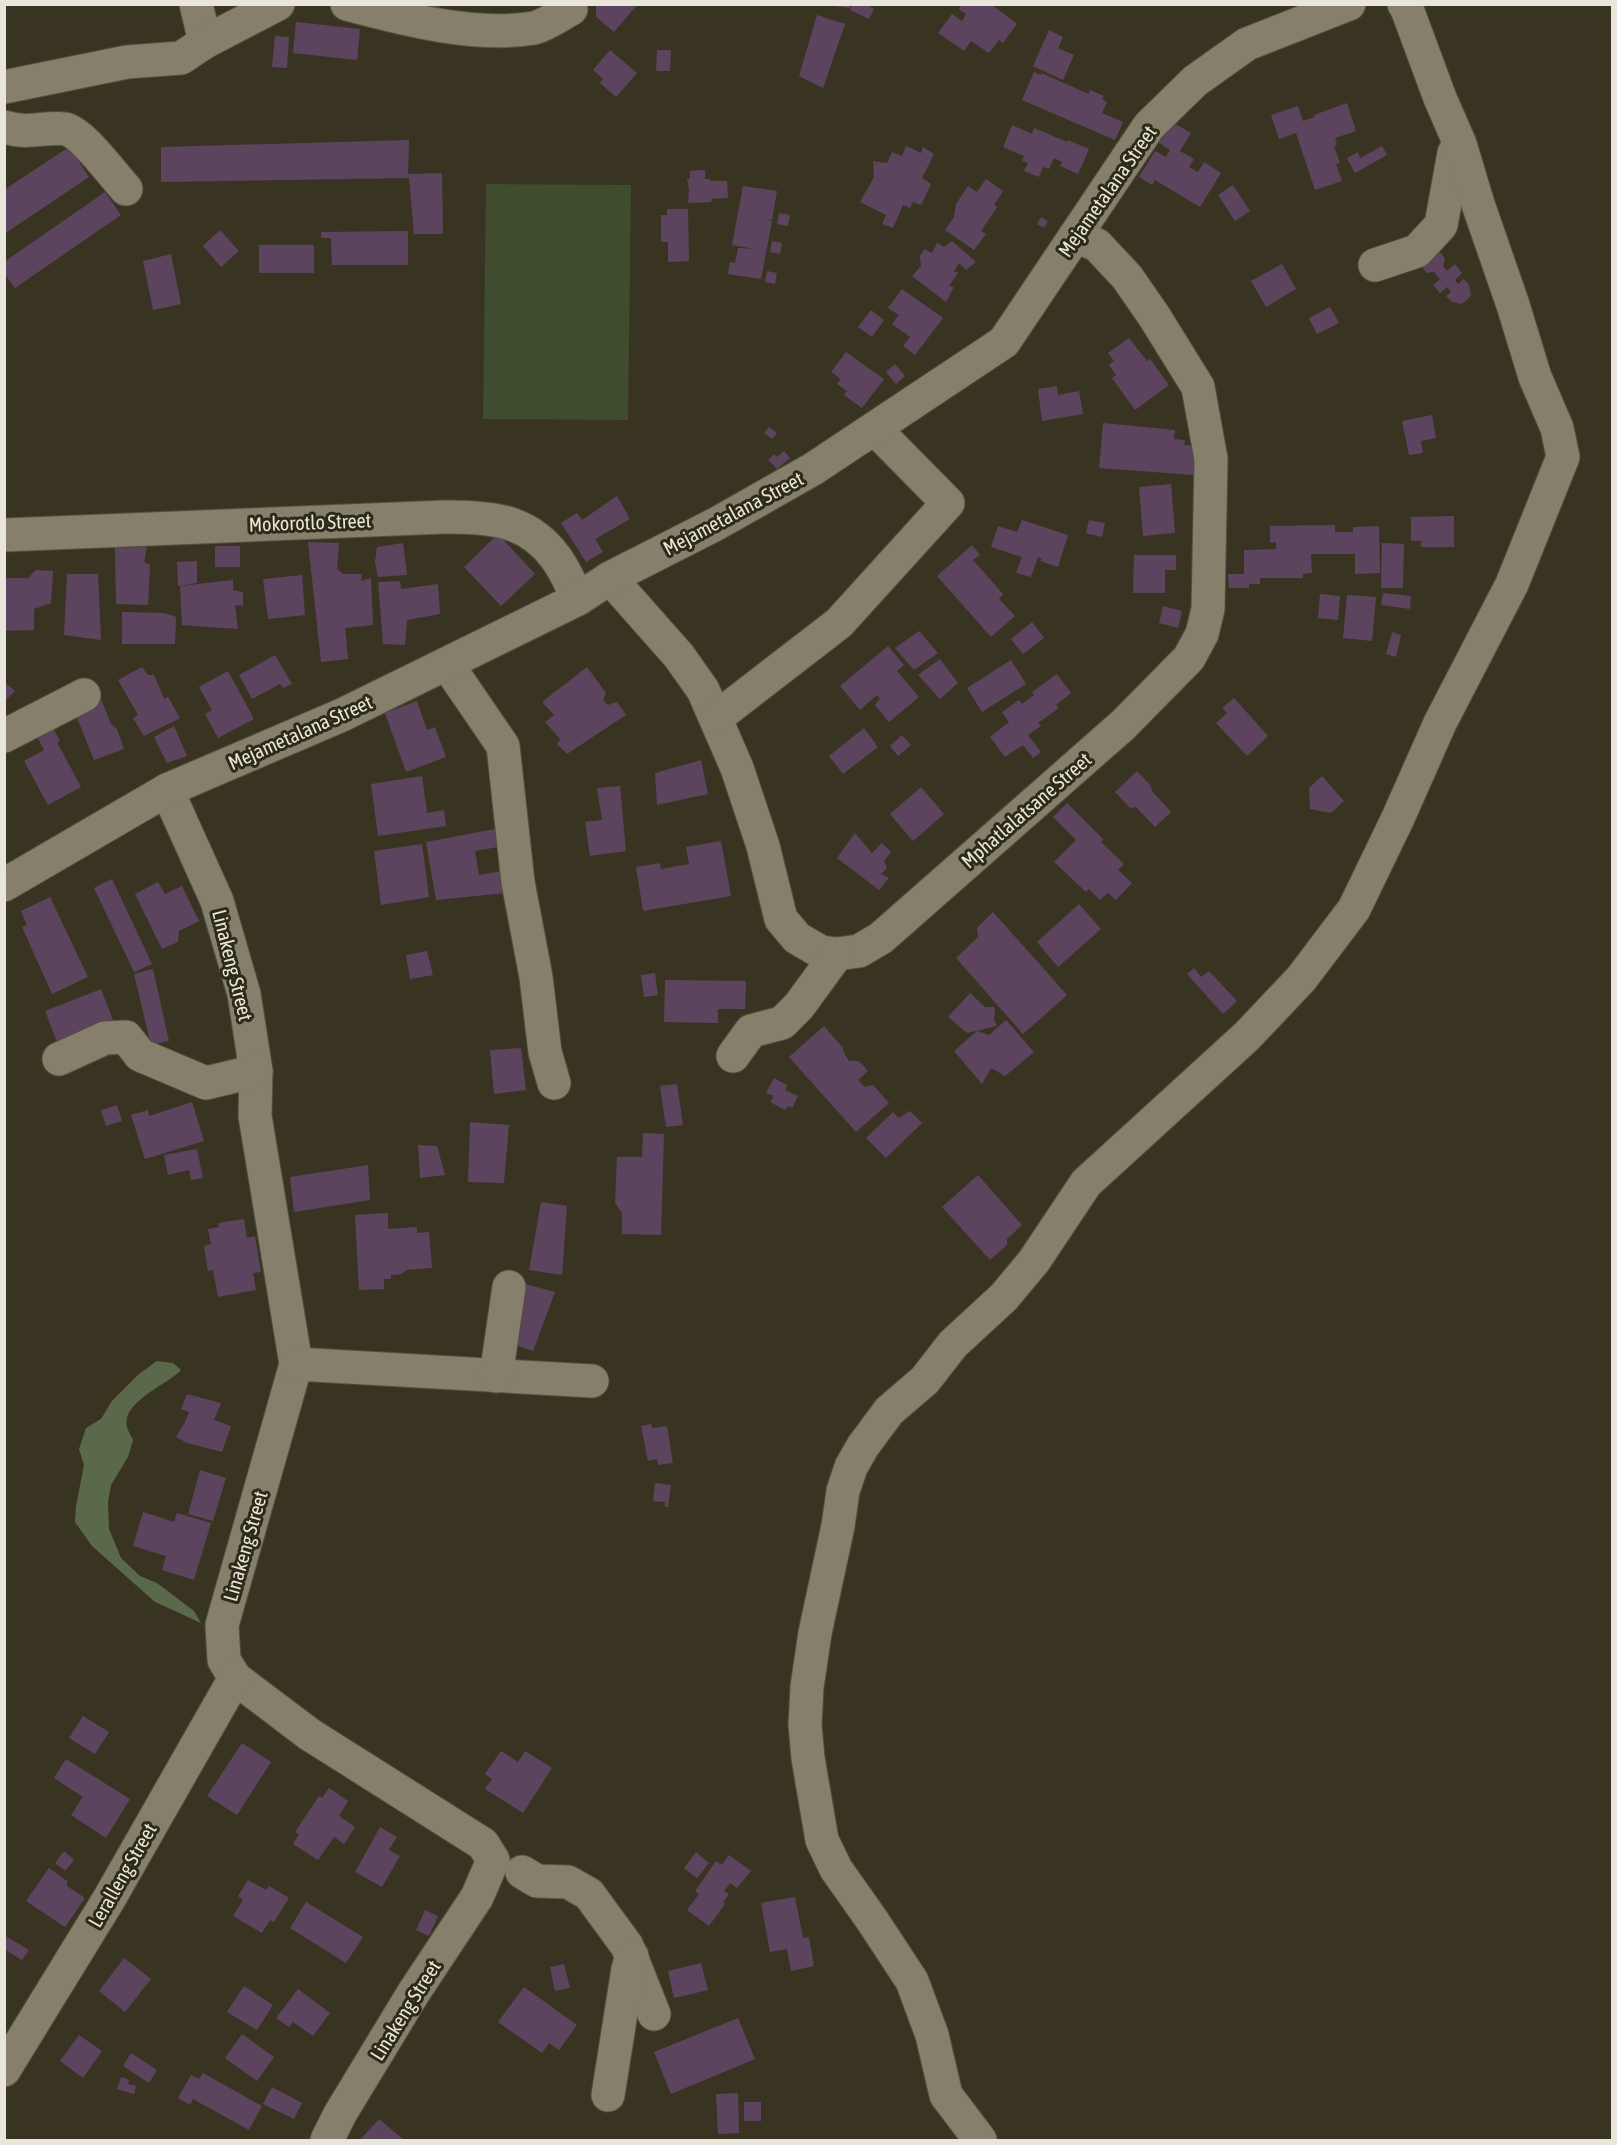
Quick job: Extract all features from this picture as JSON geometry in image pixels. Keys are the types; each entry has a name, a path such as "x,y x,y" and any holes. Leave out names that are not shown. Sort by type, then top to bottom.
{"street":[{"path":"196,4 206,42"},
{"path":"4,87 127,62 181,58 206,42 278,4"},
{"path":"347,4 399,18 482,31 536,27 571,9"},
{"name":"Mejametalana Street","path":"4,885 167,790 342,715 578,598 610,578 736,513 813,469 875,429 1004,342 1149,126 1195,81 1247,44 1349,4"},
{"path":"980,2140 946,2095 932,2035 912,1981 836,1869 822,1840 808,1758 806,1706 815,1633 838,1526 843,1491 851,1467 863,1446 889,1411 925,1380 953,1344 1004,1297 1034,1261 1086,1183 1247,1036 1301,980 1354,909 1440,723 1512,584 1563,457 1557,428 1535,377 1460,144 1404,4"},
{"path":"4,127 18,132 67,129 90,146 126,189"},
{"path":"1375,265 1417,251 1441,225 1454,153 1460,144"},
{"name":"Mphatlalatsane Street","path":"837,954 859,951 881,938 971,859 1123,725 1189,658 1202,633 1208,609 1211,459 1198,387 1128,277 1097,245 1076,236"},
{"path":"717,718 839,623 948,503 875,429"},
{"name":"Mokorotlo Street","path":"4,535 236,524 444,517 481,518 518,525 538,538 556,558 578,598"},
{"path":"610,578 679,656 703,690 717,718 741,779 763,846 782,919 797,938 821,952 837,954 799,1006 782,1023 751,1031 732,1056"},
{"path":"447,664 503,746 518,882 536,977 545,1052 554,1083"},
{"path":"4,736 84,695"},
{"name":"Linakeng Street","path":"167,790 217,901 244,994 256,1071 255,1116 296,1364 222,1625 224,1660 236,1678 309,1734 483,1844 493,1860 477,1897 414,1992 340,2114 327,2140"},
{"path":"59,1059 105,1038 126,1037 140,1055 206,1083 256,1071"},
{"path":"496,1376 509,1287"},
{"path":"296,1364 591,1381"},
{"name":"Leralleng Street","path":"4,2070 109,1899 236,1678"},
{"path":"522,1872 537,1881 568,1882 590,1894 627,1946 654,2014"},
{"path":"608,2095 632,1956"}],"green space":[{"path":"486,184 631,185 628,420 483,419"},
{"path":"157,1361 173,1363 181,1370 138,1402 127,1418 127,1427 133,1440 128,1457 111,1485 108,1502 109,1529 121,1558 140,1576 157,1583 194,1611 201,1623 155,1602 92,1546 75,1522 84,1465 79,1449 86,1428 101,1419 112,1401 139,1374"}],"building":[{"path":"425,4 439,4 439,17 424,16"},
{"path":"596,4 638,4 614,32 596,17"},
{"path":"834,4 851,4 850,8 834,6"},
{"path":"853,4 866,4 874,9 869,19 850,10"},
{"path":"962,4 991,4 1017,24 1003,43 999,40 989,53 971,41 964,51 938,33 952,14 962,21 966,14 959,9"},
{"path":"817,15 845,24 823,88 799,76"},
{"path":"296,22 360,29 357,60 293,53"},
{"path":"1049,30 1063,37 1058,48 1074,55 1063,80 1033,66"},
{"path":"275,36 289,37 287,68 272,67"},
{"path":"610,50 637,73 616,97 600,83 603,79 593,70"},
{"path":"657,50 671,50 670,71 656,71"},
{"path":"1034,72 1089,94 1090,90 1104,96 1102,99 1107,102 1102,113 1123,122 1115,140 1022,100"},
{"path":"1347,103 1356,131 1335,138 1337,145 1334,146 1340,163 1336,164 1342,181 1315,190 1296,133 1279,139 1271,115 1298,106 1303,121"},
{"path":"1172,122 1191,133 1180,151 1194,159 1189,167 1198,172 1204,162 1221,173 1200,207 1155,180 1152,185 1139,177 1155,151 1166,157 1170,150 1159,143"},
{"path":"1012,125 1032,134 1034,128 1089,149 1078,174 1060,166 1062,162 1054,158 1049,169 1043,167 1039,177 1024,171 1028,163 1022,161 1024,156 1003,147"},
{"path":"409,140 408,174 442,173 443,234 414,234 409,178 161,182 161,147"},
{"path":"906,146 921,153 923,147 934,154 922,178 931,184 921,205 913,202 910,208 903,205 893,228 882,224 886,215 860,202 874,177 873,161 887,163 892,152 902,156"},
{"path":"1382,146 1387,155 1355,173 1347,158 1358,152 1360,158"},
{"path":"69,147 89,177 4,234 4,190"},
{"path":"705,170 705,179 727,181 728,198 712,199 711,202 688,203 687,179 690,179 690,171"},
{"path":"986,179 1003,191 994,205 997,207 981,231 986,234 974,250 945,230 954,217 956,204 968,186 977,192"},
{"path":"1233,185 1250,211 1235,221 1218,195"},
{"path":"743,186 777,191 772,220 763,219 772,221 761,279 728,274 730,262 735,263 738,248 755,249 732,245"},
{"path":"105,192 121,215 15,288 4,273 4,262"},
{"path":"667,209 688,209 689,261 668,262 668,242 661,242 661,215 667,215"},
{"path":"779,213 790,215 788,226 777,224"},
{"path":"1041,217 1048,221 1044,228 1037,224"},
{"path":"220,230 239,251 221,267 203,246"},
{"path":"408,231 408,265 332,265 331,238 321,238 321,232"},
{"path":"772,241 782,243 780,254 770,252"},
{"path":"952,241 976,262 966,270 959,263 954,271 958,273 949,286 954,287 946,302 912,276 921,266 920,256 924,249 932,253 937,243 944,247"},
{"path":"259,245 314,245 314,273 259,273"},
{"path":"1439,251 1445,258 1443,266 1447,271 1455,264 1462,273 1455,280 1458,284 1464,279 1469,285 1471,296 1462,304 1452,302 1446,296 1451,292 1447,287 1440,293 1433,285 1440,279 1434,272 1427,273 1422,267 1423,258"},
{"path":"171,254 181,304 153,310 143,261"},
{"path":"1282,264 1296,289 1266,307 1251,281"},
{"path":"767,271 777,273 775,284 765,282"},
{"path":"902,289 943,318 915,355 903,346 910,337 892,324 899,315 888,308"},
{"path":"1330,307 1339,323 1317,334 1309,318"},
{"path":"871,310 884,320 872,337 858,327"},
{"path":"1129,338 1147,361 1150,359 1169,385 1135,410 1112,378 1116,375 1109,365 1114,361 1108,353"},
{"path":"846,352 884,379 862,408 844,395 847,391 837,384 841,379 831,372"},
{"path":"895,364 905,376 896,384 886,372"},
{"path":"1057,386 1058,395 1079,391 1083,414 1042,421 1038,389"},
{"path":"1432,415 1436,438 1421,441 1423,453 1409,455 1402,421"},
{"path":"1103,423 1175,430 1174,439 1185,440 1184,445 1197,446 1194,475 1099,468"},
{"path":"769,427 777,433 772,439 764,433"},
{"path":"784,451 790,458 777,469 768,460 774,454 777,457"},
{"path":"1171,484 1175,533 1143,536 1139,487"},
{"path":"617,496 630,519 595,539 603,552 586,562 561,523 577,513 582,520"},
{"path":"1454,516 1454,547 1421,547 1421,541 1411,541 1411,517"},
{"path":"1022,520 1068,535 1058,567 1040,561 1042,559 1038,557 1031,577 1016,573 1022,557 991,547 998,526 1017,532"},
{"path":"1089,520 1105,523 1102,537 1086,533"},
{"path":"1335,525 1335,532 1353,532 1353,527 1379,526 1380,573 1355,574 1355,554 1311,554 1312,573 1303,574 1303,578 1260,578 1260,584 1249,584 1249,588 1229,588 1228,574 1244,574 1244,550 1276,549 1276,542 1270,543 1270,526"},
{"path":"498,534 535,574 501,606 464,567"},
{"path":"308,542 339,543 337,569 343,574 362,574 361,581 371,578 373,625 345,628 348,659 321,662"},
{"path":"403,543 407,575 378,577 375,562 377,547"},
{"path":"1382,543 1404,544 1403,588 1381,588"},
{"path":"972,545 980,555 973,560 1003,594 999,599 1015,616 991,637 937,576"},
{"path":"215,546 240,546 240,567 215,567"},
{"path":"147,547 144,562 150,565 148,605 116,604 115,548"},
{"path":"1134,555 1176,555 1176,570 1165,570 1165,593 1133,593"},
{"path":"197,561 197,583 178,586 177,562"},
{"path":"36,570 53,571 51,603 34,609 34,630 4,631 4,578 28,578"},
{"path":"67,574 98,574 101,640 64,635"},
{"path":"302,575 305,615 268,619 263,579"},
{"path":"233,580 233,590 243,592 243,606 235,605 238,629 182,625 180,586"},
{"path":"400,581 401,589 438,584 440,614 407,620 405,645 383,644 378,582"},
{"path":"1383,593 1411,596 1410,609 1381,605"},
{"path":"1320,594 1340,596 1338,620 1318,618"},
{"path":"1347,595 1376,597 1372,641 1343,638"},
{"path":"1163,606 1182,611 1178,628 1159,623"},
{"path":"122,612 164,613 176,617 175,644 122,644"},
{"path":"1032,622 1044,638 1023,654 1011,639"},
{"path":"919,631 938,653 914,670 895,648"},
{"path":"1392,632 1401,635 1396,657 1386,654"},
{"path":"888,646 904,665 897,671 919,697 889,722 875,705 880,699 877,695 860,710 840,686"},
{"path":"275,655 292,684 283,688 280,684 252,699 239,675"},
{"path":"940,659 958,683 940,699 918,675"},
{"path":"1011,660 1026,684 982,712 967,688"},
{"path":"142,667 148,675 154,675 164,699 168,697 180,718 144,736 133,718 138,715 118,680"},
{"path":"587,667 606,693 603,700 608,705 617,702 626,715 567,754 557,744 560,739 545,722 554,715 542,702"},
{"path":"228,671 254,719 218,738 205,714 212,710 199,687"},
{"path":"1057,674 1071,693 1056,705 1059,708 1038,723 1041,726 1028,735 1041,752 1033,758 1023,745 1005,757 990,737 1009,722 1002,712 1019,700 1022,704 1034,695 1032,692"},
{"path":"4,682 15,691 4,702"},
{"path":"1234,698 1268,736 1247,756 1216,723 1227,713 1222,708"},
{"path":"101,699 111,724 117,729 124,749 94,760 74,710"},
{"path":"417,701 427,730 435,727 446,757 406,772 385,713"},
{"path":"52,726 60,741 57,742 81,787 48,805 24,761 44,750 36,735"},
{"path":"174,726 187,756 167,763 154,737"},
{"path":"864,728 878,747 843,774 829,756"},
{"path":"902,735 911,745 898,756 890,746"},
{"path":"701,760 708,794 657,805 655,773"},
{"path":"1137,771 1171,812 1155,827 1136,807 1130,808 1115,792"},
{"path":"422,776 427,813 444,810 446,826 378,836 371,784"},
{"path":"1322,776 1344,801 1331,813 1310,809 1309,788"},
{"path":"620,786 626,851 590,856 585,822 602,820 597,788"},
{"path":"921,787 944,814 913,841 890,814"},
{"path":"1067,803 1124,864 1118,870 1132,883 1116,900 1108,893 1100,900 1089,889 1086,892 1054,862 1076,840 1053,817"},
{"path":"495,829 498,847 475,851 479,875 502,871 505,893 436,900 426,842"},
{"path":"855,833 872,853 882,843 891,852 884,861 887,868 881,874 889,878 879,890 837,858"},
{"path":"721,841 731,896 643,911 636,867 660,863 661,869 689,864 686,847"},
{"path":"422,844 429,897 381,905 374,851"},
{"path":"112,879 152,964 134,972 94,888"},
{"path":"158,882 165,894 182,886 199,921 179,931 178,942 162,949 135,894"},
{"path":"50,897 88,977 52,994 22,927 27,925 21,911"},
{"path":"1079,904 1101,929 1058,967 1037,942"},
{"path":"993,912 1067,995 1023,1034 956,958 978,937 977,928"},
{"path":"427,951 433,975 410,979 406,955"},
{"path":"1194,968 1201,977 1209,971 1237,1001 1223,1014 1187,974"},
{"path":"153,969 169,1041 151,1045 134,974"},
{"path":"655,973 658,995 644,997 641,975"},
{"path":"665,980 746,981 745,1009 718,1009 718,1023 664,1022"},
{"path":"101,989 113,1020 57,1042 45,1011"},
{"path":"970,993 985,1007 994,1007 994,1020 997,1026 967,1033 948,1017"},
{"path":"1006,1020 1034,1052 1005,1076 991,1068 982,1084 954,1051 977,1031 989,1035"},
{"path":"824,1026 843,1048 849,1061 859,1061 868,1071 858,1080 865,1087 873,1085 889,1103 856,1132 789,1057"},
{"path":"521,1048 526,1090 494,1094 490,1050"},
{"path":"774,1078 787,1085 785,1090 798,1096 792,1108 788,1106 785,1110 770,1102 774,1096 766,1093"},
{"path":"677,1084 683,1125 666,1127 660,1086"},
{"path":"192,1102 204,1141 145,1159 131,1115 148,1110 149,1116"},
{"path":"117,1105 122,1121 106,1126 101,1110"},
{"path":"910,1111 922,1123 886,1158 866,1138 893,1112 899,1118"},
{"path":"470,1122 509,1125 504,1183 468,1182"},
{"path":"643,1133 664,1134 661,1235 622,1234 622,1213 615,1203 617,1157 642,1157"},
{"path":"418,1145 437,1146 445,1175 420,1178"},
{"path":"197,1149 203,1178 191,1180 189,1170 168,1175 164,1155"},
{"path":"368,1165 370,1200 294,1212 290,1177"},
{"path":"978,1175 1022,1225 1007,1239 1007,1245 990,1260 942,1207"},
{"path":"541,1202 567,1206 562,1275 529,1270"},
{"path":"388,1213 388,1229 417,1227 417,1233 429,1232 432,1268 406,1270 402,1274 391,1275 391,1279 384,1279 384,1289 359,1290 355,1215"},
{"path":"244,1219 247,1238 255,1236 261,1272 253,1273 256,1290 218,1297 213,1270 208,1271 204,1246 211,1244 208,1229 219,1227 218,1223"},
{"path":"522,1283 555,1292 533,1351 516,1345"},
{"path":"187,1394 221,1403 214,1420 231,1426 222,1452 187,1443 176,1437 189,1412 181,1409"},
{"path":"651,1424 652,1428 667,1426 673,1463 658,1465 657,1459 648,1461 641,1426"},
{"path":"200,1470 226,1478 213,1521 188,1514"},
{"path":"655,1483 671,1485 668,1507 665,1507 665,1502 653,1501"},
{"path":"143,1512 174,1522 177,1513 211,1523 194,1580 162,1570 166,1556 133,1546"},
{"path":"83,1716 109,1732 95,1754 69,1738"},
{"path":"242,1743 271,1762 237,1815 207,1796"},
{"path":"501,1751 518,1762 525,1751 552,1768 523,1813 485,1789 492,1779 485,1774"},
{"path":"66,1759 130,1799 106,1838 71,1815 83,1797 54,1778"},
{"path":"329,1788 348,1801 339,1816 355,1827 344,1844 334,1837 318,1860 293,1844 299,1834 295,1832 319,1796 322,1798"},
{"path":"380,1827 397,1837 389,1850 400,1856 382,1887 355,1872"},
{"path":"64,1851 74,1860 65,1871 55,1863"},
{"path":"696,1852 709,1863 697,1878 684,1868"},
{"path":"729,1855 751,1871 737,1888 730,1883 724,1891 729,1894 723,1902 725,1904 709,1926 687,1910 699,1894 695,1891 716,1861 722,1865"},
{"path":"49,1868 67,1881 67,1886 85,1898 65,1927 26,1901"},
{"path":"248,1880 266,1890 269,1886 289,1898 274,1922 270,1920 262,1933 233,1916 243,1900 238,1896"},
{"path":"795,1897 803,1938 809,1937 814,1966 791,1971 787,1949 770,1952 761,1903"},
{"path":"306,1902 363,1937 346,1963 290,1928"},
{"path":"425,1910 438,1916 429,1936 416,1930"},
{"path":"4,1935 29,1950 22,1960 4,1949"},
{"path":"124,1958 151,1979 125,2012 99,1991"},
{"path":"701,1963 708,1990 674,1998 668,1971"},
{"path":"564,1964 570,1988 555,1991 550,1967"},
{"path":"244,1986 273,2005 257,2030 227,2012"},
{"path":"524,1987 577,2025 559,2050 549,2043 542,2053 498,2022"},
{"path":"298,1989 330,2013 313,2036 293,2022 289,2027 276,2018"},
{"path":"738,2018 755,2059 671,2094 654,2052"},
{"path":"242,2034 274,2057 257,2081 225,2058"},
{"path":"79,2035 102,2051 83,2078 60,2061"},
{"path":"131,2053 157,2070 149,2083 123,2066"},
{"path":"203,2073 262,2106 249,2130 193,2099 190,2105 178,2098 191,2075 199,2079"},
{"path":"121,2077 129,2080 128,2084 136,2086 134,2094 117,2089"},
{"path":"272,2087 302,2103 294,2119 263,2104"},
{"path":"738,2093 739,2133 718,2134 716,2094"},
{"path":"744,2102 761,2102 761,2121 744,2121"},
{"path":"379,2119 404,2140 360,2140"}]}
